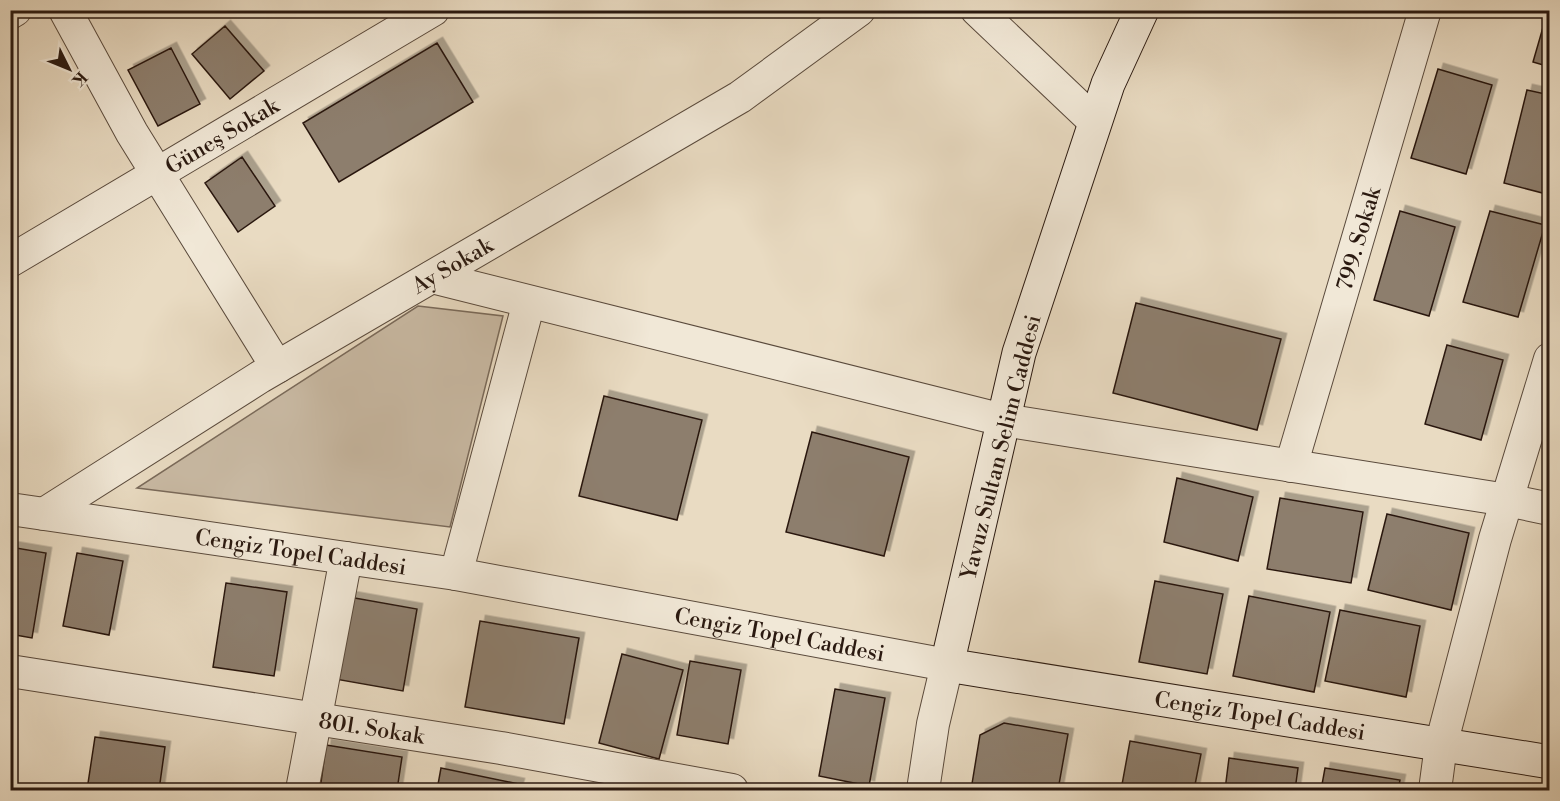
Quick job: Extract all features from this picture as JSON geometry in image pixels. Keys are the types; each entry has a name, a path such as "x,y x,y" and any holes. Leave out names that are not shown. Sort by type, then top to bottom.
{"street":[{"path":"10,13 15,10"},
{"path":"64,10 132,133 277,367"},
{"name":"Güneş Sokak","path":"10,261 433,10"},
{"name":"Ay Sokak","path":"44,514 277,367 740,97 859,10"},
{"path":"977,10 1095,122"},
{"name":"Yavuz Sultan Selim Caddesi","path":"923,790 933,724 1019,353 1108,84 1142,10"},
{"name":"799. Sokak","path":"1291,466 1425,10"},
{"path":"432,277 1003,420 1550,508"},
{"path":"456,574 529,302"},
{"path":"1435,790 1441,745 1495,539 1550,359"},
{"name":"Cengiz Topel Caddesi","path":"10,510 456,574 947,665 1550,762"},
{"path":"302,790 346,558"},
{"name":"801. Sokak","path":"10,671 501,748 732,790"}],"shaded area":[{"path":"418,306 503,316 450,527 137,488"}],"building":[{"path":"1548,10 1550,10 1550,67 1533,62"},
{"path":"225,26 264,71 230,99 192,54"},
{"path":"437,43 473,102 339,182 303,123"},
{"path":"171,48 200,104 158,126 128,70"},
{"path":"1438,69 1492,85 1466,174 1411,158"},
{"path":"1527,90 1550,95 1550,195 1504,183"},
{"path":"242,157 275,206 238,232 205,183"},
{"path":"1400,211 1455,227 1429,316 1374,300"},
{"path":"1490,211 1545,225 1518,317 1463,302"},
{"path":"1136,303 1281,339 1257,430 1113,393"},
{"path":"1447,345 1503,360 1481,440 1425,424"},
{"path":"604,396 702,420 677,520 579,496"},
{"path":"812,432 909,457 884,556 786,532"},
{"path":"1177,478 1253,497 1238,561 1164,542"},
{"path":"1280,498 1363,512 1351,583 1267,569"},
{"path":"1387,514 1469,533 1451,610 1368,590"},
{"path":"10,547 46,553 32,638 10,634"},
{"path":"77,553 123,561 109,635 63,626"},
{"path":"1155,581 1223,594 1207,674 1139,662"},
{"path":"226,583 287,592 274,676 213,667"},
{"path":"1249,596 1330,612 1314,692 1233,676"},
{"path":"349,597 417,609 403,691 335,679"},
{"path":"1340,610 1420,626 1406,697 1325,681"},
{"path":"480,621 579,638 564,724 465,707"},
{"path":"622,654 683,670 659,759 599,743"},
{"path":"690,661 741,670 728,744 677,735"},
{"path":"835,689 885,698 869,786 819,776"},
{"path":"1004,723 1068,734 1058,790 971,790 980,735"},
{"path":"95,737 165,747 159,790 87,790"},
{"path":"1130,741 1201,754 1194,790 1121,790"},
{"path":"326,745 402,757 397,790 320,790"},
{"path":"1229,758 1298,768 1295,790 1225,790"},
{"path":"441,768 519,784 517,790 437,790"},
{"path":"1325,768 1400,780 1398,790 1321,790"}]}
